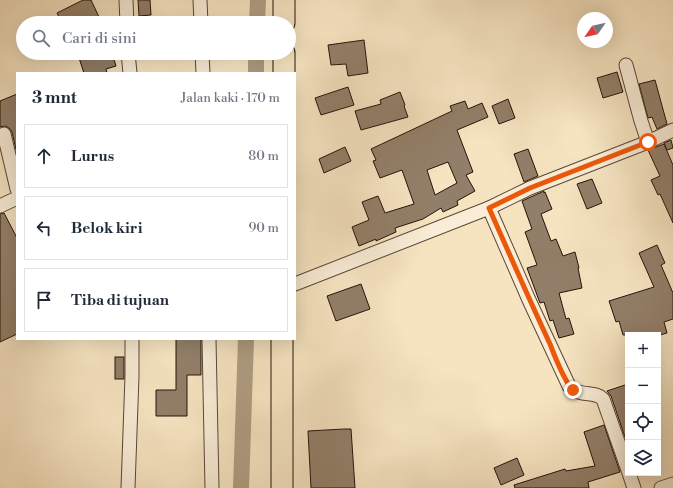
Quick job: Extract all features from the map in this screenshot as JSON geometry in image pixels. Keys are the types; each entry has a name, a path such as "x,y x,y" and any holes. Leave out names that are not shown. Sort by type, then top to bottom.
{"main road":[{"path":"284,0 284,16"},
{"path":"284,60 284,72"},
{"path":"282,340 282,488"}],"street":[{"path":"126,0 127,16"},
{"path":"200,0 201,16"},
{"path":"129,60 130,72"},
{"path":"202,60 203,72"},
{"path":"626,65 648,142"},
{"path":"296,284 489,208 530,188 648,142 673,130"},
{"path":"4,134 16,185"},
{"path":"0,206 16,198"},
{"path":"489,208 529,300 569,386 576,392 601,396 603,398 625,461"},
{"path":"128,488 132,340"},
{"path":"209,340 212,488"},
{"path":"630,476 634,488"},
{"path":"661,488 673,484"}],"building":[{"path":"83,0 91,0 99,16 58,16 57,13"},
{"path":"138,0 150,0 151,15 139,16"},
{"path":"364,40 368,73 348,76 346,64 331,65 328,45"},
{"path":"80,60 114,60 116,66 106,69 107,72 84,72"},
{"path":"617,72 623,92 603,98 597,78"},
{"path":"655,80 667,124 657,129 652,117 648,118 639,84"},
{"path":"348,87 354,105 321,115 315,98"},
{"path":"400,92 408,117 361,130 355,111 381,104 380,100"},
{"path":"16,94 16,150 10,129 6,126 0,127 0,101"},
{"path":"508,99 515,118 499,124 492,106"},
{"path":"465,101 468,109 482,103 488,117 457,130 473,172 466,175 475,191 457,201 458,205 443,212 441,208 423,219 395,228 396,232 376,241 376,239 359,246 352,227 369,220 362,202 378,196 385,213 414,204 402,170 380,178 373,161 376,160 371,149 452,111 450,106","holes":["448,162 457,183 435,195 427,170"]},
{"path":"671,140 673,148 667,150 664,143"},
{"path":"664,144 673,165 673,223 660,194 658,195 651,180 660,176 648,150"},
{"path":"345,147 351,161 324,173 319,159"},
{"path":"528,149 538,176 524,182 514,154"},
{"path":"592,179 602,203 587,209 577,184"},
{"path":"544,191 552,209 541,214 551,241 556,239 563,256 575,252 582,288 559,293 566,319 569,318 574,334 559,338 553,320 550,321 544,302 540,303 527,268 537,265 525,232 532,229 522,201"},
{"path":"4,213 16,236 16,334 0,342 0,214"},
{"path":"657,245 665,263 661,265 673,293 673,319 664,322 667,333 661,335 661,332 625,332 625,335 623,335 619,321 616,322 609,301 654,287 639,253"},
{"path":"361,284 370,309 336,321 327,296"},
{"path":"176,340 201,340 201,375 187,375 187,416 156,416 156,390 176,390"},
{"path":"115,357 124,357 124,379 115,379"},
{"path":"625,385 625,437 611,396 607,391"},
{"path":"604,425 620,472 588,482 589,488 515,488 514,485 565,469 566,471 595,466 584,432"},
{"path":"351,429 355,488 311,488 308,431"},
{"path":"517,458 524,475 501,485 494,468"}],"waterway":[{"path":"257,16 258,0"},
{"path":"256,60 256,72"},
{"path":"241,488 246,340"}],"route":[{"path":"573,390 569,386 563,374 489,208 530,188 648,142"}]}
